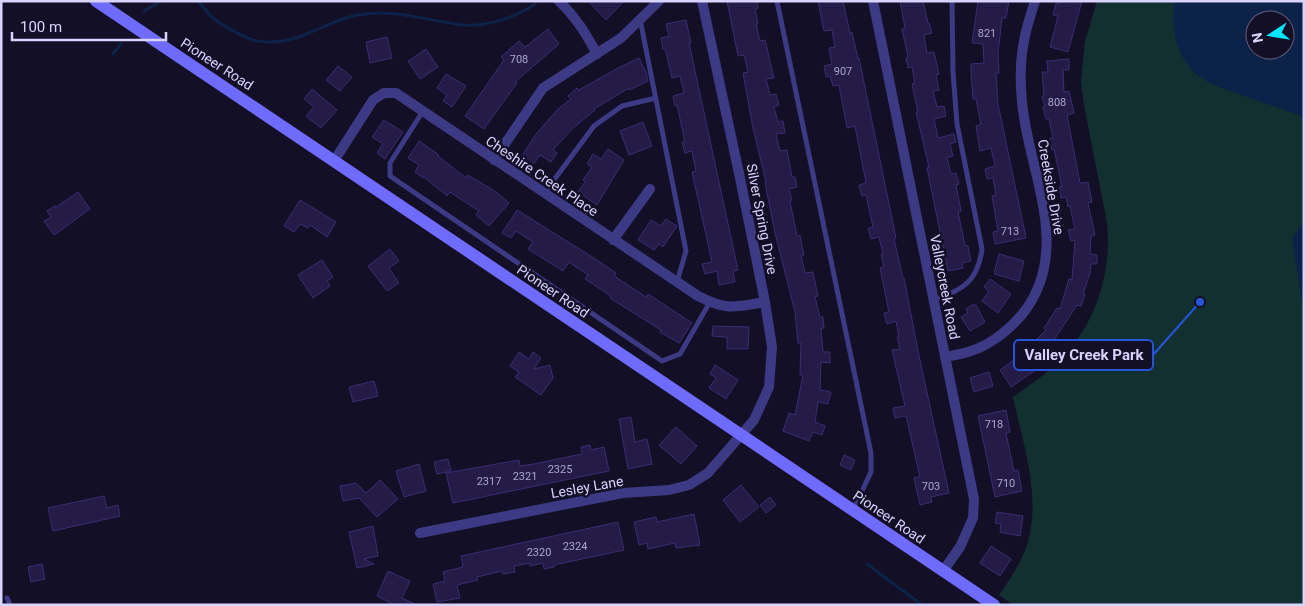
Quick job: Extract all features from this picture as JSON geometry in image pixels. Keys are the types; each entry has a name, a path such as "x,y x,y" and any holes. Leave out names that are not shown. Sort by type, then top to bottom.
{"main road":[{"name":"Pioneer Road","path":"96,1 994,605"}],"street":[{"path":"559,1 570,11 597,54"},
{"path":"494,160 543,88 621,38 660,1"},
{"name":"Silver Spring Drive","path":"702,1 765,302 772,347 769,387 754,420 740,435"},
{"name":"Valleycreek Road","path":"873,1 974,499 973,518 960,547 943,571"},
{"name":"Creekside Drive","path":"945,357 972,351 1001,335 1022,315 1036,295 1043,275 1047,253 1047,230 1022,105 1020,76 1024,40 1035,1"},
{"name":"Cheshire Creek Place","path":"334,161 373,100 390,92 396,93 676,282 710,302 719,306 730,307 765,302"},
{"path":"613,240 650,189"},
{"name":"Lesley Lane","path":"420,533 623,493 669,490 689,485 708,472 740,435"}],"lane":[{"path":"777,1 871,453 871,472 853,511"},
{"path":"934,300 954,293 966,284 975,274 980,263 982,249 957,124 953,72 952,1"},
{"path":"640,19 686,251 676,282"},
{"path":"544,193 594,126 622,106 656,98"},
{"path":"424,111 390,163 390,176 662,361 680,354 710,302"},
{"path":"7,598 10,605"}],"green space":[{"path":"1097,1 1304,1 1304,605 1013,605 999,595 1025,552 1033,508 1026,452 1013,397 1051,369 1074,344 1084,329 1099,296 1107,260 1107,223 1081,81 1085,41"}],"water":[{"path":"1175,1 1304,1 1304,117 1224,89 1200,77 1192,70 1180,52 1173,22"},
{"path":"1304,222 1304,302 1302,301 1292,238"}],"building":[{"path":"588,1 624,1 606,20"},
{"path":"727,1 757,1 758,8 755,9 758,24 756,24 760,41 765,40 774,78 766,79 770,95 776,94 779,105 774,107 778,122 783,121 785,133 776,134 780,151 787,150 792,177 795,177 797,187 789,189 797,236 800,236 804,255 801,255 805,273 813,272 818,296 815,297 820,317 823,317 824,328 821,328 823,352 830,352 830,363 821,362 820,390 831,392 828,404 818,402 815,422 825,426 822,435 813,432 809,441 783,431 789,413 795,415 803,375 800,375 801,343 798,343 795,312 775,233 766,182 753,128 743,73 748,72 744,55 738,56"},
{"path":"818,1 843,1 850,33 852,32 859,58 896,238 894,239 904,278 949,493 931,497 932,502 920,505 914,478 920,477 906,416 895,418 893,408 905,406 892,350 900,349 896,321 887,324 884,313 889,312 880,268 884,267 881,254 883,254 879,237 871,239 868,228 873,227 866,195 862,196 859,185 866,183 855,126 847,128 839,85 833,86 830,76 826,77 824,66 832,64 829,48 835,47 832,30 824,31"},
{"path":"900,1 923,1 932,33 924,35 927,53 934,52 939,74 936,75 939,90 933,91 937,107 944,106 946,116 934,119 938,138 954,134 956,142 950,144 953,156 947,158 951,174 956,173 959,184 956,185 961,211 958,212 965,245 968,246 971,261 962,263 963,268 948,271 927,168 929,167 916,112 918,112 912,84 915,83 912,67 908,68 906,58 908,57 902,29 905,28"},
{"path":"978,1 1009,1 1006,18 1002,18 998,53 999,73 996,73 998,104 1026,238 995,244 993,232 998,231 992,196 996,195 993,178 987,179 985,169 995,166 991,148 980,151 976,126 981,124 976,99 973,99 971,74 971,64 984,63 983,44 972,43"},
{"path":"1060,1 1082,1 1068,52 1050,47 1058,16 1053,15 1056,3 1059,4"},
{"path":"686,20 691,43 689,43 738,270 733,271 735,282 719,285 717,271 705,274 702,264 712,262 692,172 696,171 692,151 685,153 682,142 685,142 677,105 675,106 673,96 684,93 680,76 672,78 661,38 669,36 666,24"},
{"path":"548,29 559,44 515,82 517,83 484,129 465,116 504,60 501,57 519,41 525,47"},
{"path":"387,37 392,58 370,63 366,42"},
{"path":"426,49 438,67 420,79 408,61"},
{"path":"639,58 648,81 629,90 629,88 594,109 553,150 557,153 551,162 540,155 533,165 521,157 537,133 558,109 571,99 568,96 577,88 579,90"},
{"path":"1069,59 1069,70 1063,70 1064,92 1069,91 1074,113 1067,115 1080,183 1088,182 1092,202 1088,203 1095,235 1091,236 1090,254 1097,255 1097,264 1091,264 1081,306 1077,305 1050,346 1055,351 1034,371 1011,387 1000,370 1021,355 1046,330 1044,328 1057,308 1060,309 1069,279 1072,280 1075,240 1071,241 1068,230 1075,229 1066,197 1061,198 1059,187 1062,187 1054,149 1052,150 1049,139 1053,138 1049,119 1046,119 1042,96 1044,96 1042,72 1048,72 1047,61"},
{"path":"338,66 352,77 340,91 326,80"},
{"path":"446,74 466,86 452,107 443,101 447,95 437,88"},
{"path":"312,89 337,110 321,128 306,116 314,107 304,99"},
{"path":"384,120 403,132 385,159 377,153 383,144 372,137"},
{"path":"643,122 652,146 629,155 620,131"},
{"path":"419,141 466,178 468,175 496,192 509,203 489,226 476,215 479,211 450,192 447,196 415,172 419,165 408,158"},
{"path":"608,149 624,160 597,205 578,192 585,182 583,180 592,167 587,164 593,154 601,159"},
{"path":"78,192 90,209 54,235 44,221 51,217 47,211"},
{"path":"300,200 336,222 327,237 310,225 308,228 300,224 294,232 284,226"},
{"path":"517,210 597,260 616,273 614,276 646,297 648,294 692,323 679,343 610,298 611,296 585,279 588,275 569,262 563,271 528,249 533,242 516,231 511,238 502,233"},
{"path":"666,219 677,226 663,247 659,244 654,250 638,240 651,220 661,226"},
{"path":"390,249 399,261 389,268 399,283 387,291 368,266"},
{"path":"999,254 1024,261 1019,281 994,274"},
{"path":"322,260 333,277 327,281 330,286 313,298 298,275"},
{"path":"990,279 1011,294 998,313 982,301 989,291 984,287"},
{"path":"976,305 985,322 970,331 961,317 968,313 966,309"},
{"path":"713,326 749,327 748,349 727,349 727,337 712,336"},
{"path":"519,352 529,359 533,352 541,358 534,369 550,365 553,378 541,395 515,377 519,372 510,366"},
{"path":"715,365 738,380 726,399 709,388 716,378 710,374"},
{"path":"989,372 993,386 974,392 970,378"},
{"path":"374,381 378,396 353,402 349,387"},
{"path":"1006,410 1010,432 1006,433 1014,471 1018,470 1022,491 995,497 978,416"},
{"path":"631,417 635,442 647,439 652,464 628,469 619,419"},
{"path":"676,427 697,446 681,464 659,445"},
{"path":"590,445 591,450 604,447 609,471 453,503 446,473 519,460 520,466 534,464 582,454 581,447"},
{"path":"844,455 855,460 851,470 840,465"},
{"path":"448,459 451,471 437,474 434,462"},
{"path":"419,464 426,491 404,497 396,471"},
{"path":"380,480 398,499 377,517 359,498 343,501 340,486 356,483 366,493"},
{"path":"741,485 759,507 740,522 723,500"},
{"path":"104,496 107,508 118,505 120,516 53,531 48,508"},
{"path":"770,497 776,505 766,513 760,505"},
{"path":"997,512 1023,516 1020,536 1000,532 1001,524 995,523"},
{"path":"694,514 700,545 676,548 675,543 648,549 647,543 639,545 634,522 656,517 657,522"},
{"path":"618,522 624,550 554,565 554,567 544,569 543,563 530,566 530,563 514,566 515,572 503,574 502,571 477,577 478,580 457,585 460,598 437,602 433,584 445,581 443,572 463,567 461,556"},
{"path":"373,526 378,556 364,559 374,564 357,568 349,532"},
{"path":"991,546 1011,559 1000,576 980,563"},
{"path":"42,564 45,579 31,582 28,567"},
{"path":"388,571 410,581 402,598 417,605 395,605 377,596"}],"waterway":[{"path":"144,11 161,1"},
{"path":"198,1 213,18 234,31 253,40 272,42 298,37 345,18 358,15 372,13 398,14 472,25 501,20 535,4"},
{"path":"113,54 121,44"},
{"path":"867,564 922,605"}],"place":[{"name":"Valley Creek Park","path":"1200,302"}]}
